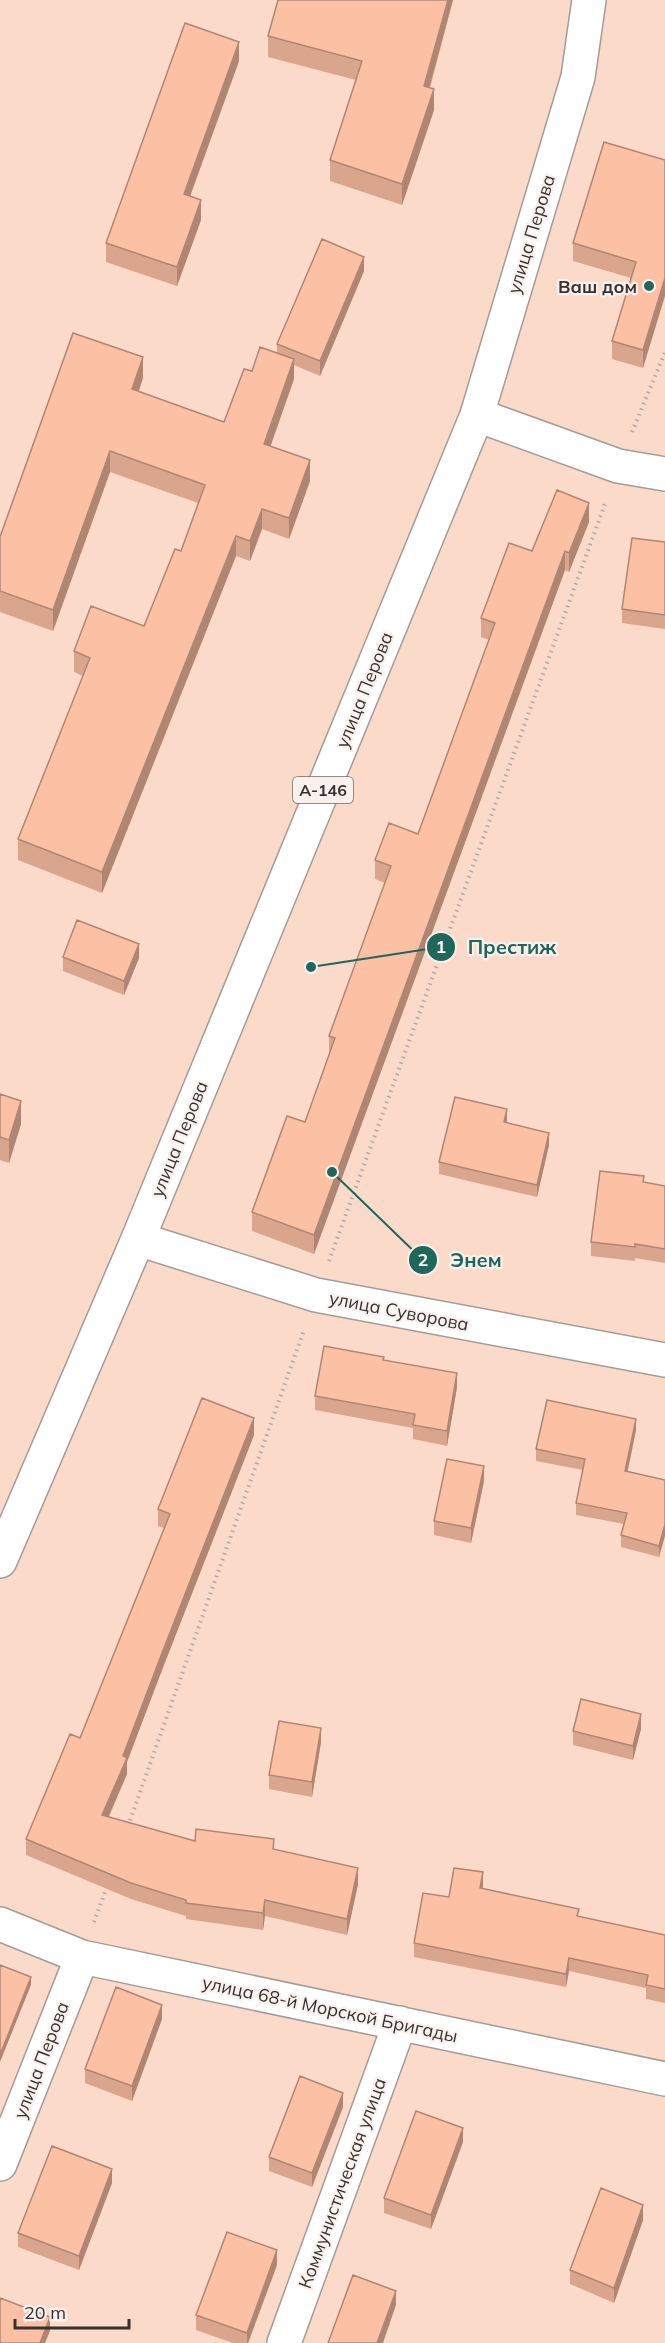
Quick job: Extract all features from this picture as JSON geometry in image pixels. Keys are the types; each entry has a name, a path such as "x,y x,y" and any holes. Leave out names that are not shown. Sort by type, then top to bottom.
{"main road":[{"name":"улица Перова","path":"0,1561 138,1239 477,415 578,78 589,0"},
{"path":"477,415 618,466 665,474"},
{"name":"улица Суворова","path":"138,1239 316,1295 665,1360"},
{"name":"улица 68-й Морской Бригады","path":"0,1924 82,1957 665,2079"},
{"name":"улица Перова","path":"0,2164 82,1957"},
{"name":"Коммунистическая улица","path":"284,2343 400,2023"}],"path":[{"path":"126,1833 316,1295 618,466 665,352"},
{"path":"82,1957 110,1878"}],"shaded area":[{"path":"0,0 665,0 665,2343 0,2343"}],"building":[{"path":"278,0 448,0 424,86 434,89 402,184 330,160 362,61 268,36"},
{"path":"185,23 239,42 184,194 201,200 177,267 106,243"},
{"path":"604,142 665,160 665,278 643,350 612,341 636,262 573,243"},
{"path":"322,239 364,257 320,361 277,344"},
{"path":"73,333 143,357 132,389 224,422 244,369 252,371 260,347 294,359 264,444 310,460 289,518 262,509 250,541 236,536 102,872 18,839 90,658 74,651 91,606 144,626 175,549 181,551 205,485 110,451 53,610 0,591 0,537"},
{"path":"557,490 589,503 569,553 565,551 314,1235 252,1212 287,1116 305,1122 335,1038 329,1036 391,866 375,860 389,823 418,834 495,623 481,618 509,543 532,551"},
{"path":"632,538 665,542 665,615 622,609"},
{"path":"77,920 139,944 124,981 63,957"},
{"path":"0,1094 21,1101 9,1140 0,1137"},
{"path":"455,1097 507,1109 504,1122 549,1133 537,1185 439,1162"},
{"path":"600,1171 644,1176 643,1182 665,1186 665,1249 635,1244 635,1247 591,1242"},
{"path":"324,1346 384,1357 383,1360 457,1373 447,1431 413,1425 415,1414 315,1396"},
{"path":"202,1398 254,1418 123,1756 127,1758 102,1815 195,1841 196,1829 274,1839 273,1849 358,1868 347,1919 265,1900 263,1913 186,1903 186,1900 131,1883 26,1839 70,1734 80,1738 170,1514 158,1509"},
{"path":"547,1400 636,1419 625,1471 665,1480 665,1524 659,1546 621,1535 627,1513 576,1503 585,1459 536,1449"},
{"path":"447,1459 484,1466 471,1528 434,1521"},
{"path":"581,1699 641,1714 633,1746 573,1731"},
{"path":"279,1721 321,1728 312,1782 269,1775"},
{"path":"454,1868 483,1872 480,1888 579,1909 577,1916 665,1935 665,1989 646,1985 648,1975 569,1958 566,1974 414,1943 423,1893 449,1897"},
{"path":"0,1965 31,1977 0,2055"},
{"path":"116,1987 162,2005 132,2086 85,2069"},
{"path":"300,2076 343,2093 312,2173 269,2157"},
{"path":"416,2111 463,2128 431,2215 384,2198"},
{"path":"52,2146 112,2169 79,2256 18,2233"},
{"path":"601,2188 643,2205 614,2288 570,2270"},
{"path":"227,2232 277,2250 247,2333 196,2315"},
{"path":"353,2275 396,2291 377,2343 328,2343"},
{"path":"0,2298 50,2317 40,2343 0,2343"}],"place":[{"name":"Ваш дом","path":"649,286"},
{"name":"Престиж","path":"311,967"},
{"name":"Энем","path":"332,1172"}]}
